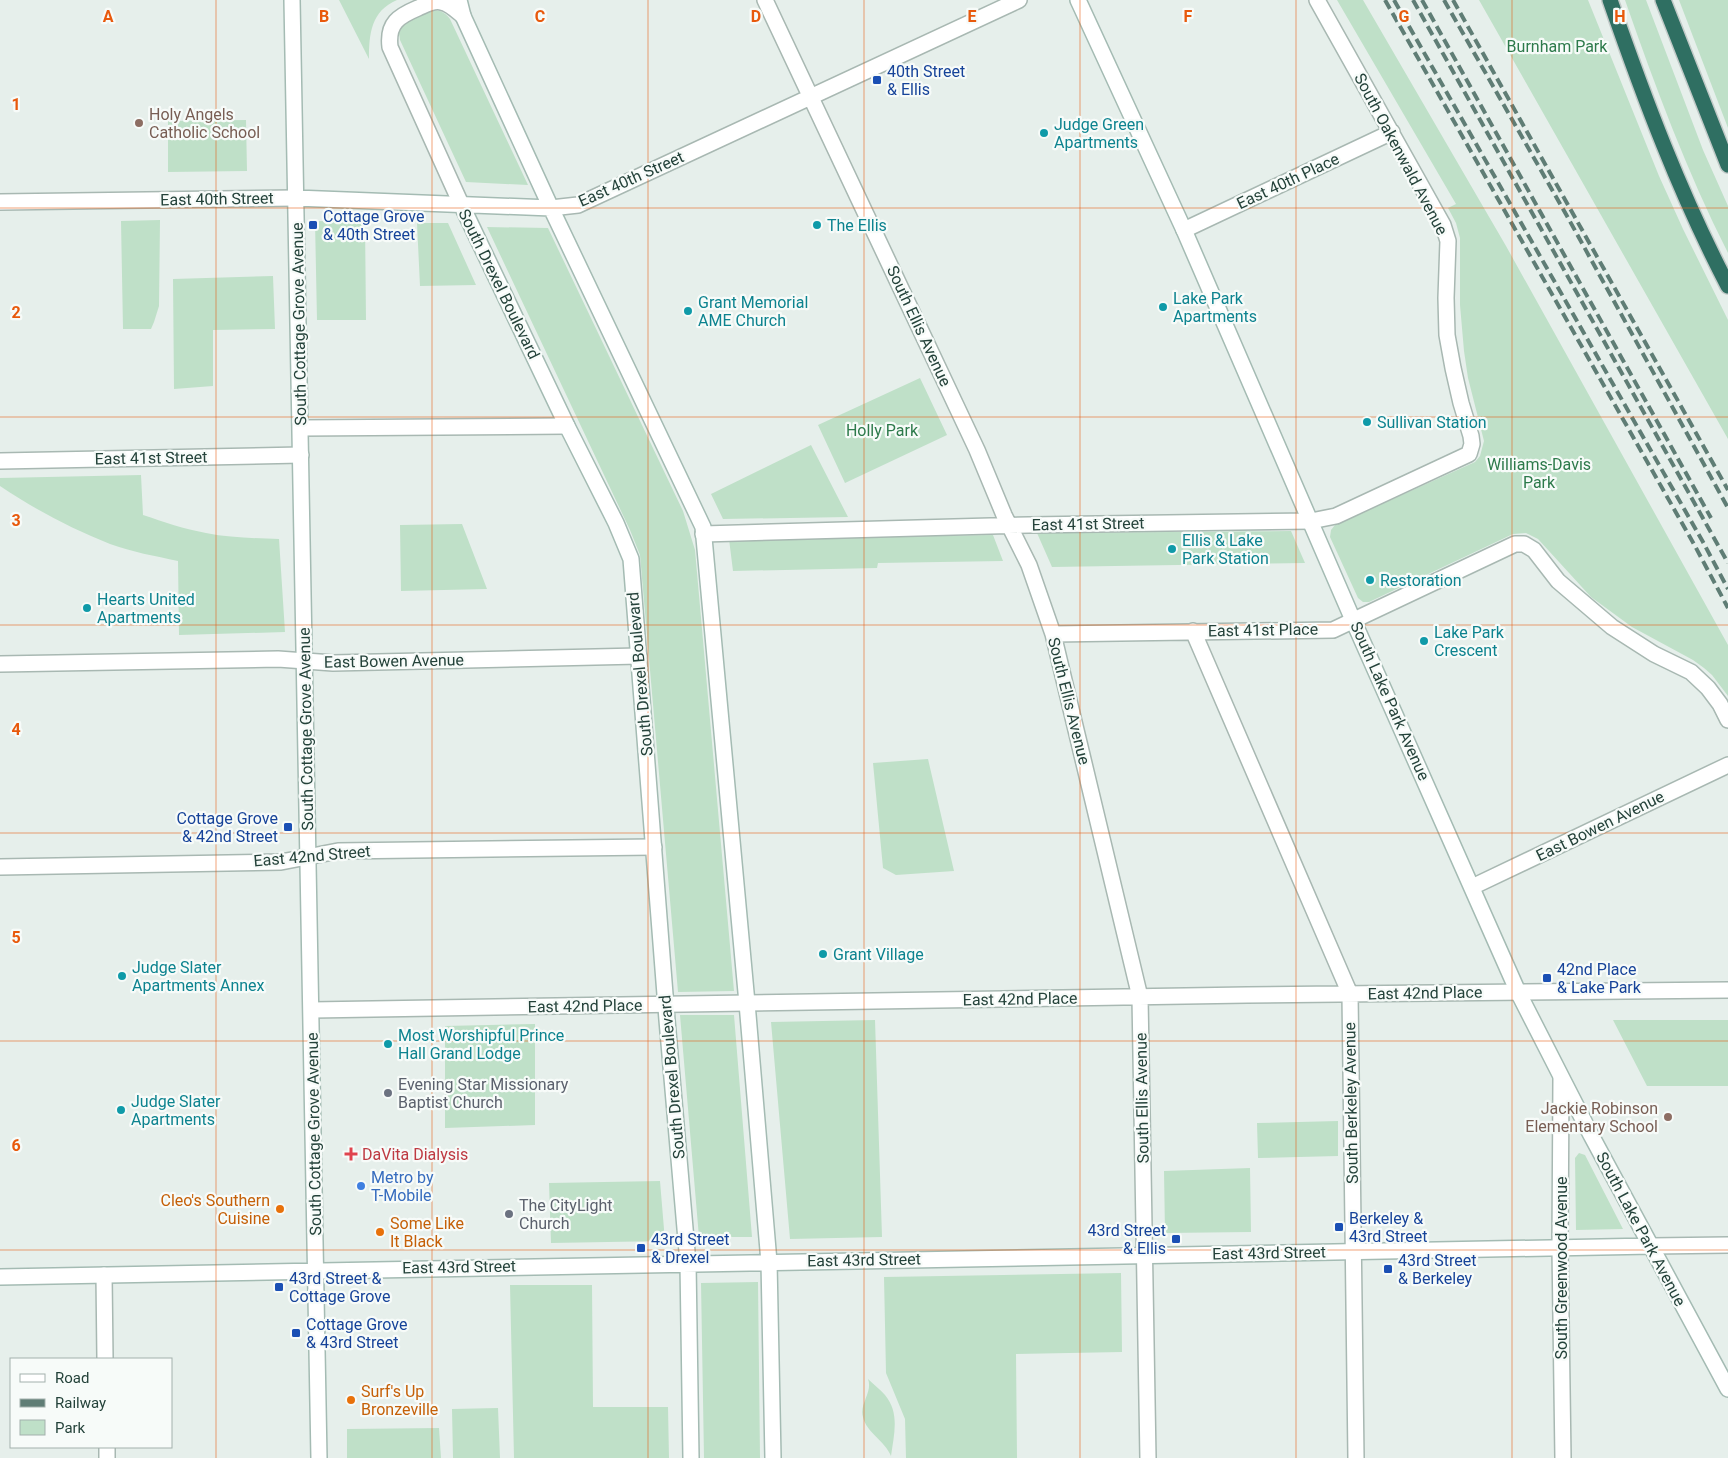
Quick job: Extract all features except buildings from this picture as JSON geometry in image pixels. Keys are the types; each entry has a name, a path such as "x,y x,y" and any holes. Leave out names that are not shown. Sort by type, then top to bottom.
{"highway":[{"path":"1610,0 1636,76 1686,200 1728,286"},
{"path":"1663,0 1728,165"}],"street":[{"name":"South Cottage Grove Avenue","path":"292,0 320,1458"},
{"path":"459,0 463,16 551,208 703,527 770,1262 773,1458"},
{"name":"South Ellis Avenue","path":"765,0 977,450 1029,565 1053,634 1140,997 1148,1458"},
{"name":"East 40th Street","path":"0,202 296,198 551,208 578,205 1019,0"},
{"name":"South Lake Park Avenue","path":"1078,0 1184,230 1312,521 1353,620 1518,992 1561,1079 1728,1389"},
{"name":"South Oakenwald Avenue","path":"1317,0 1443,225 1448,242 1447,335 1472,444 1469,454 1460,459"},
{"name":"South Drexel Boulevard","path":"463,16 442,2 432,2 399,16 392,26 389,37 390,47 461,204 567,426 616,523 631,559 688,1263 691,1458"},
{"name":"East 40th Place","path":"1184,230 1392,132"},
{"path":"300,428 567,426"},
{"name":"East 41st Street","path":"0,461 301,455"},
{"name":"East 41st Street","path":"704,534 1312,521 1336,516 1460,459"},
{"name":"East 41st Place","path":"1053,634 1333,630 1515,544 1524,544 1534,550 1558,581 1612,627 1654,654 1691,672 1712,693 1728,720"},
{"name":"South Berkeley Avenue","path":"1193,631 1350,994 1356,1458"},
{"name":"East Bowen Avenue","path":"0,664 278,659 333,663 639,656"},
{"name":"East Bowen Avenue","path":"1472,887 1728,765"},
{"name":"East 42nd Street","path":"0,867 282,862 338,851 654,847"},
{"name":"East 42nd Place","path":"312,1010 1728,990"},
{"name":"South Greenwood Avenue","path":"1561,1079 1560,1248 1563,1458"},
{"name":"East 43rd Street","path":"0,1277 1728,1245"},
{"path":"104,1274 105,1358"}],"green space":[{"path":"339,0 397,0 382,10 373,24 369,59"},
{"name":"Williams-Davis Park","path":"1337,0 1363,0 1506,246 1728,645 1728,696 1712,675 1693,660 1632,627 1591,597 1538,539 1526,533 1513,534 1369,602 1363,602 1358,598 1330,537 1331,530 1335,525 1475,462 1480,456 1484,441 1468,378 1464,351 1460,305 1460,238 1456,223 1448,208 1456,204"},
{"name":"Burnham Park","path":"1479,0 1588,0 1659,176 1728,320 1728,439"},
{"path":"1625,0 1646,0 1703,150 1728,206 1728,253 1672,128"},
{"path":"1679,0 1728,0 1728,128"},
{"path":"430,10 446,14 450,19 528,185 466,182 400,40 399,33 403,23"},
{"path":"246,120 247,171 168,172 168,121"},
{"path":"160,220 159,306 154,322 151,329 123,329 121,221"},
{"path":"315,221 365,222 366,320 317,320"},
{"path":"417,223 448,223 476,285 420,286"},
{"path":"487,227 548,228 683,511 695,550 734,991 678,992 640,555 630,530"},
{"path":"273,276 275,329 213,330 213,386 174,389 173,279"},
{"name":"Holly Park","path":"920,378 947,435 845,483 818,425"},
{"path":"811,445 848,517 723,519 711,494"},
{"path":"141,475 143,515 215,535 279,539 285,632 179,635 178,561 110,544 40,511 0,486 0,478"},
{"path":"462,524 487,589 401,591 400,525"},
{"name":"Ellis & Lake Park Station","path":"1291,531 1305,563 1052,567 1037,533"},
{"path":"993,535 1003,561 878,563 877,568 733,571 729,539"},
{"path":"928,759 954,871 896,875 883,868 873,763"},
{"path":"680,1015 734,1015 752,1237 699,1237"},
{"path":"875,1020 882,1237 790,1239 771,1022"},
{"path":"1613,1020 1728,1020 1728,1086 1647,1086"},
{"path":"535,1024 535,1125 445,1128 445,1026"},
{"path":"1338,1121 1338,1156 1258,1158 1257,1123"},
{"path":"1579,1153 1585,1155 1623,1229 1576,1230 1575,1158"},
{"path":"1250,1168 1251,1232 1165,1233 1164,1171"},
{"path":"660,1181 665,1241 551,1243 549,1183"},
{"path":"1121,1273 1122,1352 1016,1354 1017,1458 906,1458 905,1419 886,1373 884,1277"},
{"path":"758,1282 760,1458 704,1458 701,1283"},
{"path":"510,1285 592,1285 593,1407 668,1407 669,1458 514,1458"},
{"path":"868,1379 885,1395 893,1409 895,1424 891,1456 885,1446 868,1427 863,1417 863,1407 869,1389"},
{"path":"498,1408 500,1458 453,1458 452,1409"},
{"path":"439,1428 441,1458 347,1458 347,1429"}],"railway":[{"path":"1385,0 1695,546 1728,608"},
{"path":"1394,0 1728,589"},
{"path":"1413,0 1728,563"},
{"path":"1422,0 1711,518"},
{"path":"1444,0 1567,216 1728,508"},
{"path":"1453,0 1728,490"}],"place":[{"name":"40th Street & Ellis","path":"877,80"},
{"name":"Holy Angels Catholic School","path":"139,123"},
{"name":"Judge Green Apartments","path":"1044,133"},
{"name":"Cottage Grove & 40th Street","path":"313,225"},
{"name":"The Ellis","path":"817,225"},
{"name":"Lake Park Apartments","path":"1163,307"},
{"name":"Grant Memorial AME Church","path":"688,311"},
{"name":"Sullivan Station","path":"1367,422"},
{"name":"Ellis & Lake Park Station","path":"1172,549"},
{"name":"Restoration","path":"1370,580"},
{"name":"Hearts United Apartments","path":"87,608"},
{"name":"Lake Park Crescent","path":"1424,641"},
{"name":"Cottage Grove & 42nd Street","path":"288,827"},
{"name":"Grant Village","path":"823,954"},
{"name":"Judge Slater Apartments Annex","path":"122,976"},
{"name":"42nd Place & Lake Park","path":"1547,978"},
{"name":"Most Worshipful Prince Hall Grand Lodge","path":"388,1044"},
{"name":"Evening Star Missionary Baptist Church","path":"388,1093"},
{"name":"Judge Slater Apartments","path":"121,1110"},
{"name":"Jackie Robinson Elementary School","path":"1668,1117"},
{"name":"DaVita Dialysis","path":"351,1154"},
{"name":"Metro by T-Mobile","path":"361,1186"},
{"name":"Cleo's Southern Cuisine","path":"280,1209"},
{"name":"The CityLight Church","path":"509,1214"},
{"name":"Berkeley & 43rd Street","path":"1339,1227"},
{"name":"Some Like It Black","path":"380,1232"},
{"name":"43rd Street & Ellis","path":"1176,1239"},
{"name":"43rd Street & Drexel","path":"641,1248"},
{"name":"43rd Street & Berkeley","path":"1388,1269"},
{"name":"43rd Street & Cottage Grove","path":"279,1287"},
{"name":"Cottage Grove & 43rd Street","path":"296,1333"},
{"name":"Surf's Up Bronzeville","path":"351,1400"}]}
